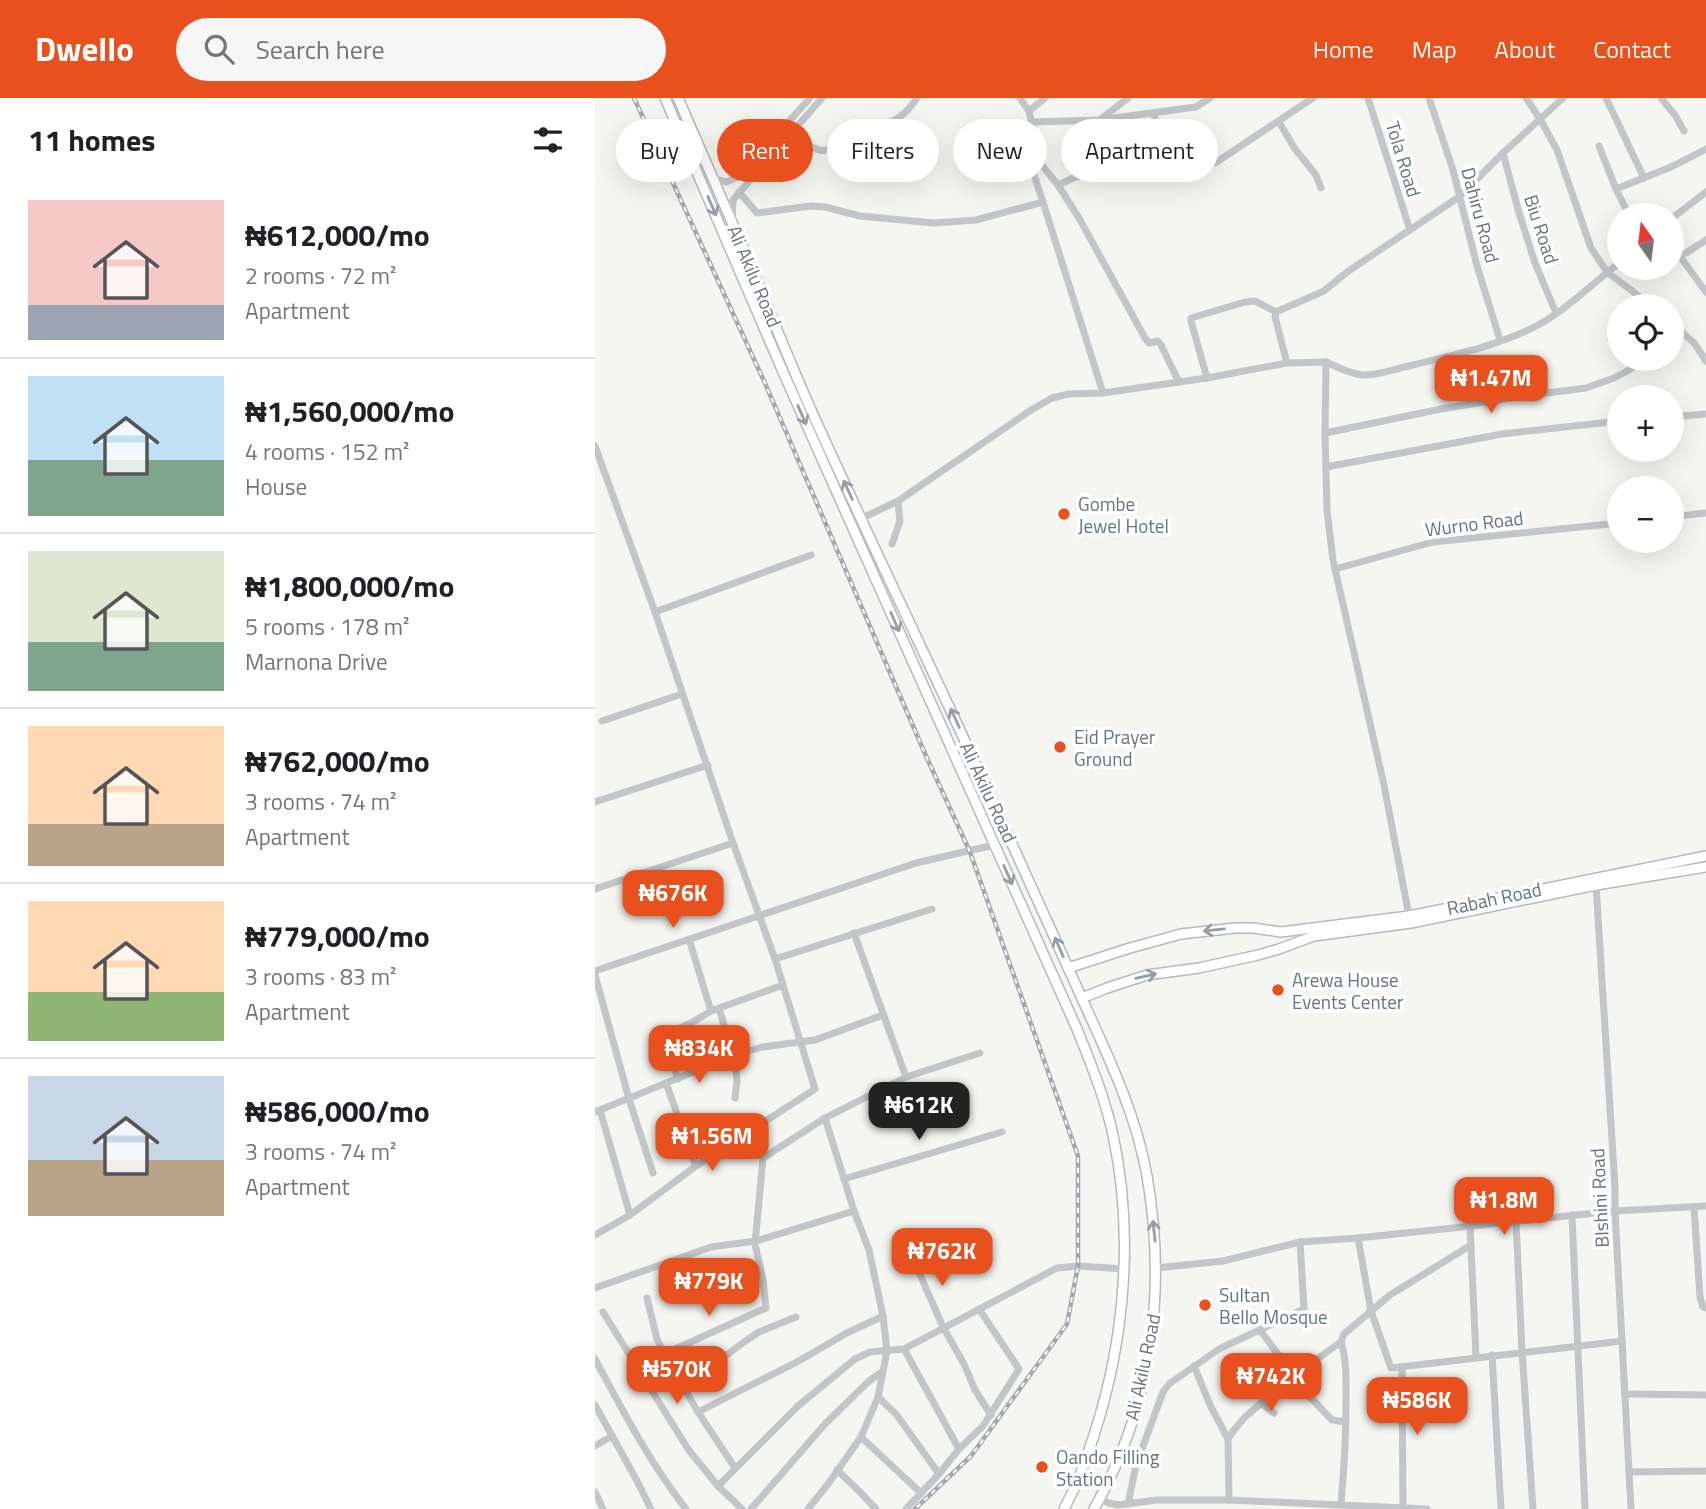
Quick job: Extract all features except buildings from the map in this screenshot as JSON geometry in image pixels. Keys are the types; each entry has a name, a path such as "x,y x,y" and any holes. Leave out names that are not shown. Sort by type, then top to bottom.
{"main road":[{"name":"Ali Akilu Road","path":"665,98 783,372 1077,1029 1105,1104 1120,1173 1124,1269 1115,1353 1105,1402 1074,1492 1064,1509"},
{"name":"Ali Akilu Road","path":"678,98 815,419 1082,998 1121,1087 1140,1144 1151,1203 1156,1268 1152,1336 1142,1388 1125,1442 1094,1509"},
{"path":"783,372 793,368"},
{"name":"Rabah Road","path":"1068,968 1188,933 1235,928 1281,932 1409,916 1706,856"},
{"name":"Rabah Road","path":"1082,998 1147,975 1199,968 1258,955 1314,936 1411,923 1596,885 1706,867"}],"street":[{"path":"712,178 726,182 740,176 810,98"},
{"path":"803,119 822,98"},
{"path":"813,147 828,150 862,130 894,120 917,98"},
{"path":"1020,98 1031,119"},
{"path":"1029,111 1045,98"},
{"path":"1101,119 1128,98"},
{"path":"1108,119 1196,107 1210,98"},
{"path":"1218,161 1313,98"},
{"name":"Tola Road","path":"1369,98 1410,230"},
{"name":"Dahiru Road","path":"1429,98 1453,170 1477,266 1500,340"},
{"path":"862,518 898,501 1052,398 1207,378 1287,363 1326,362 1361,375 1380,373 1516,336 1539,324 1607,272 1591,248 1557,150 1526,98"},
{"path":"1276,312 1324,291 1347,272 1459,197 1563,98"},
{"path":"1606,98 1644,178"},
{"path":"1661,98 1684,131"},
{"path":"1058,185 1125,159 1157,160 1160,154 1154,113"},
{"path":"1279,122 1295,149 1316,175 1321,188"},
{"path":"1599,146 1623,203"},
{"path":"1616,189 1671,167 1706,149"},
{"name":"Biu Road","path":"1503,153 1535,263 1556,313"},
{"path":"1047,171 1079,218 1145,338 1149,343 1158,341 1179,382"},
{"path":"731,221 733,200 748,182"},
{"path":"1036,182 1103,393"},
{"path":"739,192 757,213 811,206 860,216 934,223 976,220 1043,202"},
{"path":"1684,209 1706,192"},
{"path":"1684,253 1706,240"},
{"path":"1684,265 1706,292"},
{"path":"1618,280 1636,294"},
{"path":"1207,378 1191,318 1255,301 1276,312"},
{"path":"1276,312 1287,363"},
{"path":"1684,334 1706,360"},
{"path":"1326,362 1327,510 1335,569 1384,785 1409,916"},
{"path":"1325,433 1509,398 1586,388 1626,371"},
{"path":"1684,415 1706,414"},
{"path":"1326,467 1501,434 1607,422"},
{"path":"595,446 775,958 815,1089 696,1166 630,1215 595,1235"},
{"path":"892,544 899,521 898,501"},
{"path":"1684,516 1706,513"},
{"name":"Wurno Road","path":"1335,569 1433,542 1607,524"},
{"path":"655,612 811,555"},
{"path":"602,721 682,694"},
{"path":"595,802 708,765"},
{"path":"595,889 733,843"},
{"path":"653,1173 629,1099 595,973 916,863 994,845"},
{"name":"BIshini Road","path":"1596,885 1613,1146 1631,1509"},
{"path":"775,958 932,909"},
{"path":"854,933 906,1077"},
{"path":"689,939 711,1011"},
{"path":"678,1079 662,1036 711,1011 783,985"},
{"path":"719,1008 737,1074 735,1098"},
{"path":"630,1215 598,1111 732,1056 762,1047 815,1040 883,1015"},
{"path":"664,1354 764,1309 766,1305 755,1244 762,1158 825,1118 906,1077 980,1053"},
{"path":"666,1083 696,1166"},
{"path":"808,1509 860,1437 878,1397 887,1351 883,1316 869,1250 825,1118"},
{"path":"845,1179 1002,1132"},
{"path":"1156,1268 1223,1261 1300,1242 1615,1211 1706,1206"},
{"path":"1694,1207 1700,1297 1703,1307 1706,1308"},
{"path":"595,1288 711,1247 756,1241 854,1211"},
{"path":"1571,1216 1585,1509"},
{"path":"1516,1221 1533,1509"},
{"path":"1470,1227 1476,1357"},
{"path":"1358,1238 1371,1311 1391,1368 1622,1341"},
{"path":"1128,1504 1136,1465 1163,1392 1169,1384 1219,1349 1304,1309 1300,1242"},
{"path":"1228,1439 1245,1417 1293,1376 1341,1342 1344,1334 1390,1295 1471,1245"},
{"path":"915,1261 943,1327 991,1415"},
{"path":"718,1486 798,1406 855,1359 870,1352 904,1349 1056,1268 1078,1266 1124,1269"},
{"path":"647,1298 657,1339 664,1354 735,1468"},
{"path":"905,1509 983,1426 1019,1369 979,1309"},
{"path":"603,1312 688,1449 718,1486 742,1509"},
{"path":"698,1412 883,1316"},
{"path":"681,1384 759,1332 796,1317"},
{"path":"1260,1330 1309,1396 1332,1420 1346,1422"},
{"path":"1341,1342 1346,1365 1341,1504"},
{"path":"904,1349 959,1449"},
{"path":"1493,1355 1501,1509"},
{"path":"595,1359 645,1451 686,1509"},
{"path":"1194,1366 1228,1439 1230,1500"},
{"path":"1402,1367 1403,1507"},
{"path":"751,1509 825,1424 869,1381 882,1372"},
{"path":"1625,1394 1706,1395"},
{"path":"878,1397 896,1415 939,1474"},
{"path":"1261,1403 1274,1413"},
{"path":"595,1405 651,1509"},
{"path":"595,1446 612,1436"},
{"path":"860,1437 921,1493"},
{"path":"837,1471 876,1509"},
{"path":"1629,1472 1706,1471"},
{"path":"595,1492 603,1509"},
{"path":"1100,1499 1118,1505 1157,1500 1230,1500 1261,1505 1341,1504 1427,1509"}],"railway":[{"path":"634,98 764,381 970,852 1078,1156 1078,1266 1067,1324 971,1456 915,1509"}],"place":[{"name":"Gombe Jewel Hotel","path":"1064,514"},
{"name":"Eid Prayer Ground","path":"1060,747"},
{"name":"Arewa House Events Center","path":"1278,990"},
{"name":"Sultan Bello Mosque","path":"1205,1305"},
{"name":"Oando Filling Station","path":"1042,1467"}]}
